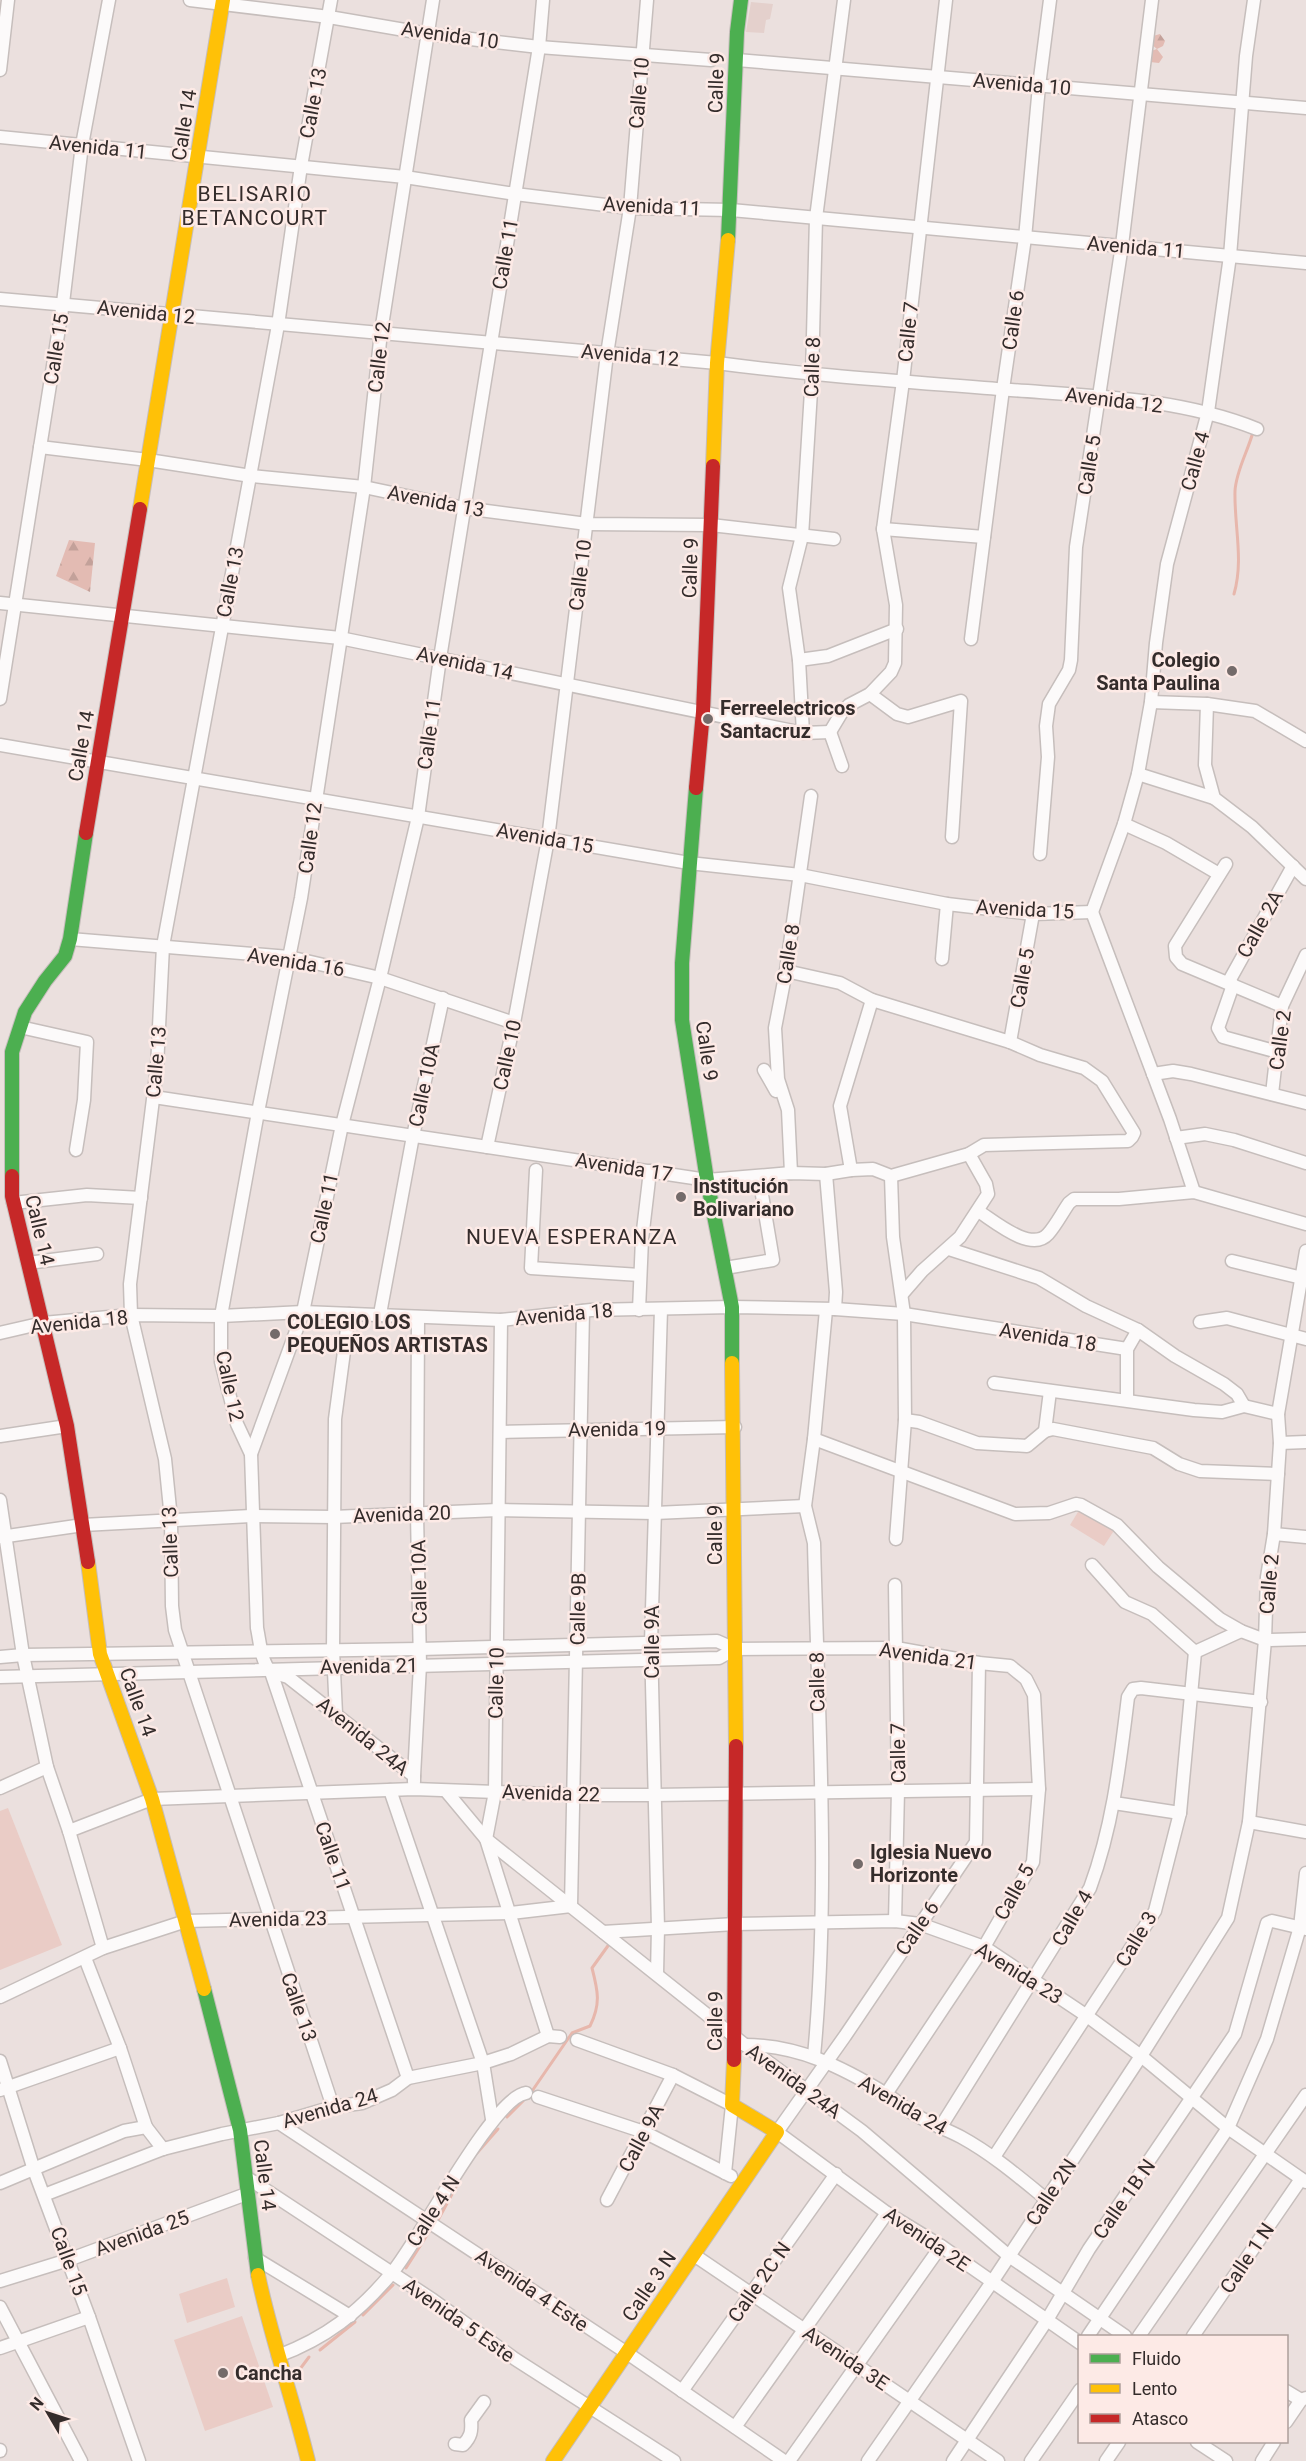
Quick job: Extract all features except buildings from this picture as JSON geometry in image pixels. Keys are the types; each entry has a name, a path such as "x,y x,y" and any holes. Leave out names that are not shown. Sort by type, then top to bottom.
{"street":[{"path":"0,70 8,0"},
{"name":"Calle 15","path":"0,699 17,604 63,303 82,145 109,0"},
{"name":"Avenida 10","path":"190,0 329,16 428,34 539,47 711,60"},
{"name":"Calle 13","path":"331,0 301,166 278,325 251,477 192,778 163,946 157,1067 130,1284 131,1315 165,1459 171,1520 172,1606 175,1630 333,2107"},
{"name":"Calle 12","path":"270,1670 262,1651 257,1628 251,1516 251,1454 237,1424 221,1362 221,1316 258,1112 301,898 364,488 381,332 433,0"},
{"name":"Calle 11","path":"251,1454 303,1312 342,1125 418,817 440,658 539,47 543,0"},
{"name":"Calle 10","path":"487,1147 514,1023 548,839 607,354 630,208 647,0"},
{"name":"Calle 9","path":"725,2173 740,2041 735,1924 735,1426 732,1307 707,1180 682,1020 682,963 703,712 717,363 731,210 737,32 741,0"},
{"name":"Calle 8","path":"803,732 799,660 789,588 802,536 812,375 816,218 844,0"},
{"name":"Calle 7","path":"870,694 891,672 895,663 896,604 883,529 903,381 946,0"},
{"name":"Calle 6","path":"971,639 1002,389 1025,238 1039,86 1050,0"},
{"name":"Calle 5","path":"1040,854 1048,757 1046,726 1049,704 1069,670 1071,660 1076,548 1122,245 1152,0"},
{"name":"Calle 4","path":"1092,912 1124,824 1138,774 1151,702 1156,643 1167,564 1208,412 1230,256 1246,56 1254,0"},
{"name":"Calle 14","path":"223,2 70,939 65,956 30,1004 12,1052 10,1127 13,1203 67,1426 100,1654 152,1799 240,2130 255,2258 266,2312 293,2399 308,2461"},
{"name":"Avenida 10","path":"737,60 1306,108"},
{"name":"Avenida 11","path":"0,136 199,158 405,177 515,194 630,208 731,210 1306,263"},
{"name":"Avenida 12","path":"0,299 717,363 812,375 1100,396 1208,412 1257,429"},
{"name":"Avenida 13","path":"40,447 148,460 251,477 364,488 464,508 587,524 711,525 834,539"},
{"path":"883,529 984,537"},
{"name":"Avenida 14","path":"0,603 340,638 803,732 830,732"},
{"path":"799,660 828,656 897,629"},
{"path":"842,766 830,732 849,705 870,694 897,714 908,717 961,701 952,837"},
{"path":"1151,702 1241,707 1255,711 1306,741"},
{"path":"1208,704 1204,765 1214,798"},
{"name":"Avenida 15","path":"0,745 689,863 800,875 947,904 1033,914 1092,912"},
{"path":"1138,774 1214,798 1252,827 1306,879"},
{"name":"Calle 8","path":"791,1173 789,1110 778,1079 775,1028 786,971 811,796"},
{"path":"1124,824 1223,869 1175,946 1176,957 1182,964 1282,1006"},
{"name":"Calle 2A","path":"1278,1052 1222,1037 1218,1029 1230,984 1293,866"},
{"path":"942,959 947,904"},
{"path":"1092,912 1153,1074 1194,1192"},
{"name":"Calle 5","path":"1010,1042 1033,914"},
{"name":"Avenida 16","path":"70,939 289,957 380,978 514,1023"},
{"name":"Calle 2","path":"1272,1094 1282,1006 1306,955"},
{"path":"786,971 840,983 872,1000 1010,1042"},
{"name":"Calle 10A","path":"380,1314 413,1136 443,998"},
{"path":"851,1170 840,1106 872,1000"},
{"path":"20,1027 87,1042 84,1100 76,1150"},
{"path":"0,1042 15,1043"},
{"name":"Avenida 17","path":"154,1097 707,1180 791,1173 826,1174 873,1169 891,1176 969,1154 984,1145 1128,1141 1132,1137 1134,1133 1101,1081 1084,1068 1040,1055 1010,1042"},
{"path":"764,1070 789,1110"},
{"path":"1153,1074 1173,1071 1191,1074 1306,1103"},
{"path":"1176,1138 1205,1134 1234,1140 1306,1163"},
{"path":"902,1294 922,1271 949,1249 988,1194 986,1184 969,1154"},
{"path":"536,1170 531,1268 640,1275"},
{"path":"639,1310 650,1171"},
{"name":"Calle 8","path":"820,2059 821,1923 817,1649 814,1543 805,1506 831,1310 836,1292 826,1174"},
{"path":"891,1176 893,1237 904,1314 904,1419 896,1539"},
{"path":"725,1268 773,1260 759,1177"},
{"path":"978,1211 1025,1240 1035,1241 1047,1236 1074,1199 1119,1199 1194,1192 1306,1224"},
{"path":"13,1203 87,1195 141,1198"},
{"path":"949,1249 1039,1278 1086,1306 1138,1330 1175,1356 1224,1384 1237,1394 1244,1406"},
{"name":"Calle 2","path":"1228,1918 1249,1822 1261,1702 1267,1577 1274,1534 1280,1443 1278,1414 1290,1336 1304,1279 1306,1251"},
{"path":"28,1263 97,1254"},
{"path":"1232,1261 1304,1279"},
{"name":"Avenida 18","path":"0,1333 43,1323 131,1315 221,1316 303,1312 501,1320 583,1311 732,1307 904,1314 1127,1349"},
{"name":"Calle 9A","path":"657,1974 658,1928 651,1643 661,1309"},
{"name":"Calle 9B","path":"572,1906 583,1311"},
{"path":"336,1714 333,1650 335,1419 349,1314"},
{"name":"Calle 10A","path":"414,1776 420,1665 417,1514 418,1317"},
{"path":"1200,1322 1227,1318 1306,1339"},
{"name":"Calle 10","path":"501,1320 495,1792 486,1839 554,2036"},
{"path":"1127,1400 1127,1349 1138,1330"},
{"path":"994,1383 1222,1412 1244,1406 1278,1414"},
{"path":"1045,1431 1050,1391"},
{"path":"904,1419 919,1422 977,1443 1027,1446 1045,1431 1053,1429 1153,1448 1179,1464 1200,1471 1278,1474"},
{"path":"0,1436 67,1426"},
{"name":"Avenida 19","path":"500,1432 735,1426"},
{"path":"814,1439 1015,1514 1049,1513 1076,1504 1081,1505 1117,1525 1167,1575 1220,1619 1241,1631 1265,1640 1306,1639"},
{"path":"1280,1443 1306,1442"},
{"path":"0,1500 3,1536 22,1655 47,1767 69,1831 103,1948"},
{"name":"Avenida 20","path":"3,1536 83,1525 251,1516 333,1517 498,1510 655,1512 805,1506"},
{"path":"1274,1534 1306,1537"},
{"path":"1092,1565 1125,1602 1152,1614 1195,1652 1241,1631"},
{"name":"Calle 7","path":"895,1585 898,1790 895,1921"},
{"name":"Avenida 21","path":"0,1657 717,1641 735,1648 896,1648 979,1664 1010,1666 1026,1679 1034,1695"},
{"name":"Avenida 21","path":"0,1677 719,1658 735,1648"},
{"name":"Calle 3","path":"994,2157 1155,1911 1180,1813 1195,1652"},
{"name":"Calle 6","path":"777,2132 807,2090 820,2059 920,1924 976,1842 979,1664"},
{"name":"Calle 11","path":"270,1670 408,2078"},
{"name":"Avenida 24A","path":"270,1670 288,1677 414,1776 414,1789"},
{"name":"Calle 4","path":"940,2128 1090,1888 1100,1862 1114,1803 1128,1697 1133,1689 1141,1688 1192,1694"},
{"path":"1192,1694 1261,1702"},
{"name":"Calle 5","path":"886,2094 984,1947 1033,1862 1039,1789 1034,1695"},
{"path":"0,1788 47,1767"},
{"name":"Avenida 22","path":"69,1831 152,1799 414,1789 574,1795 655,1795 978,1788 1039,1789"},
{"path":"390,1790 483,2063 492,2119"},
{"name":"Avenida 24A","path":"446,1791 486,1839 740,2041 862,2131 1009,2256 1122,2335"},
{"path":"1114,1803 1180,1813"},
{"path":"1249,1822 1306,1832"},
{"path":"1089,2335 1228,2128 1267,2039 1303,1928 1306,1874"},
{"name":"Avenida 23","path":"0,1997 103,1948 186,1921 511,1913 572,1906"},
{"name":"Calle 2N","path":"868,2461 992,2282 1141,2056 1228,1918"},
{"name":"Avenida 23","path":"603,1932 735,1924 895,1921 920,1924 984,1947 1087,2016 1141,2056 1228,2128 1304,2180"},
{"name":"Calle 1B N","path":"953,2461 1047,2320 1061,2294 1235,2034 1267,1923 1272,1921 1303,1928"},
{"path":"85,1958 120,2048 146,2127 163,2149"},
{"name":"Avenida 24","path":"44,2195 163,2149 279,2123 333,2107 362,2103 392,2090 408,2078 483,2063 554,2036"},
{"path":"577,2040 673,2075 732,2105 777,2132"},
{"name":"Avenida 24","path":"740,2041 820,2059 886,2094 915,2115 960,2136 994,2157 1046,2199"},
{"path":"4,2088 120,2048"},
{"name":"Calle 15","path":"0,2061 4,2088 89,2317 139,2461"},
{"name":"Calle 9A","path":"608,2200 673,2075"},
{"path":"492,2119 518,2095 525,2092"},
{"path":"1140,2335 1306,2095"},
{"path":"538,2097 644,2132 743,2181"},
{"name":"Calle 4 N","path":"278,2356 309,2344 350,2316 392,2274 492,2119"},
{"name":"Avenida 4 Este","path":"279,2123 627,2353 784,2461"},
{"path":"0,2183 124,2131 146,2127"},
{"name":"Avenida 2E","path":"777,2132 888,2213 941,2246 1078,2342"},
{"name":"Calle 3 N","path":"553,2461 777,2132"},
{"name":"Calle 2C N","path":"682,2391 836,2174"},
{"name":"Avenida 5 Este","path":"246,2177 515,2359 674,2461"},
{"name":"Calle 1 N","path":"1197,2335 1304,2180"},
{"name":"Avenida 25","path":"0,2282 68,2260 249,2193"},
{"path":"735,2427 888,2213"},
{"path":"789,2461 941,2246"},
{"name":"Avenida 3E","path":"694,2255 998,2461"},
{"path":"255,2258 350,2316"},
{"path":"0,2307 81,2461"},
{"path":"0,2348 89,2317"},
{"path":"1288,2392 1303,2399 1288,2421"},
{"path":"1031,2461 1078,2393"},
{"path":"455,2444 463,2445 469,2440 472,2430 471,2420 484,2402"},
{"path":"1106,2461 1118,2443"},
{"path":"1199,2443 1226,2461"},
{"path":"1262,2461 1273,2443"}],"shaded area":[{"path":"751,2 773,4 770,19 766,20 764,33 746,32"},
{"path":"1081,1507 1115,1529 1104,1546 1070,1525"},
{"path":"8,1808 62,1945 0,1970 0,1811"},
{"path":"227,2278 235,2307 187,2323 179,2294"},
{"name":"Cancha","path":"242,2316 273,2407 205,2431 174,2340"}],"green space":[{"path":"1160,34 1165,41 1163,46 1157,49 1151,44 1153,36"},
{"path":"1157,49 1163,57 1159,63 1150,62 1151,51"},
{"path":"69,540 95,543 90,592 56,576"}],"waterway":[{"path":"1234,594 1238,568 1235,491 1253,432"},
{"path":"530,2094 572,2033 590,2026 596,2011 597,1997 592,1968 610,1943"},
{"path":"507,2117 523,2101"},
{"path":"477,2153 498,2129"},
{"path":"438,2220 458,2183"},
{"path":"406,2268 429,2232"},
{"path":"363,2315 393,2285"},
{"path":"320,2350 355,2322"},
{"path":"297,2373 309,2357"}],"traffic: fast":[{"path":"728,240 737,32 741,0"},
{"path":"696,788 682,963 682,1020 707,1180 732,1307 732,1363"},
{"path":"12,1176 12,1052 25,1012 65,956 70,939 86,833"},
{"path":"204,1989 240,2130 258,2275"}],"traffic: slow":[{"path":"140,509 223,0"},
{"path":"713,466 717,363 728,240"},
{"path":"732,1363 736,1746"},
{"path":"88,1562 100,1654 152,1799 204,1989"},
{"path":"553,2461 777,2132 732,2105 734,2060"},
{"path":"258,2275 308,2461"}],"traffic: jam":[{"path":"696,788 703,712 713,466"},
{"path":"86,833 140,509"},
{"path":"12,1176 12,1196 67,1426 88,1562"},
{"path":"734,2060 736,1746"}],"place":[{"name":"Colegio Santa Paulina","path":"1232,671"},
{"name":"Ferreelectricos Santacruz","path":"708,719"},
{"name":"Institución Bolivariano","path":"681,1197"},
{"name":"COLEGIO LOS PEQUEÑOS ARTISTAS","path":"275,1334"},
{"name":"Iglesia Nuevo Horizonte","path":"858,1864"},
{"name":"Cancha","path":"223,2373"}],"district":[{"name":"BELISARIO BETANCOURT","path":"255,206"},
{"name":"NUEVA ESPERANZA","path":"572,1237"}]}
